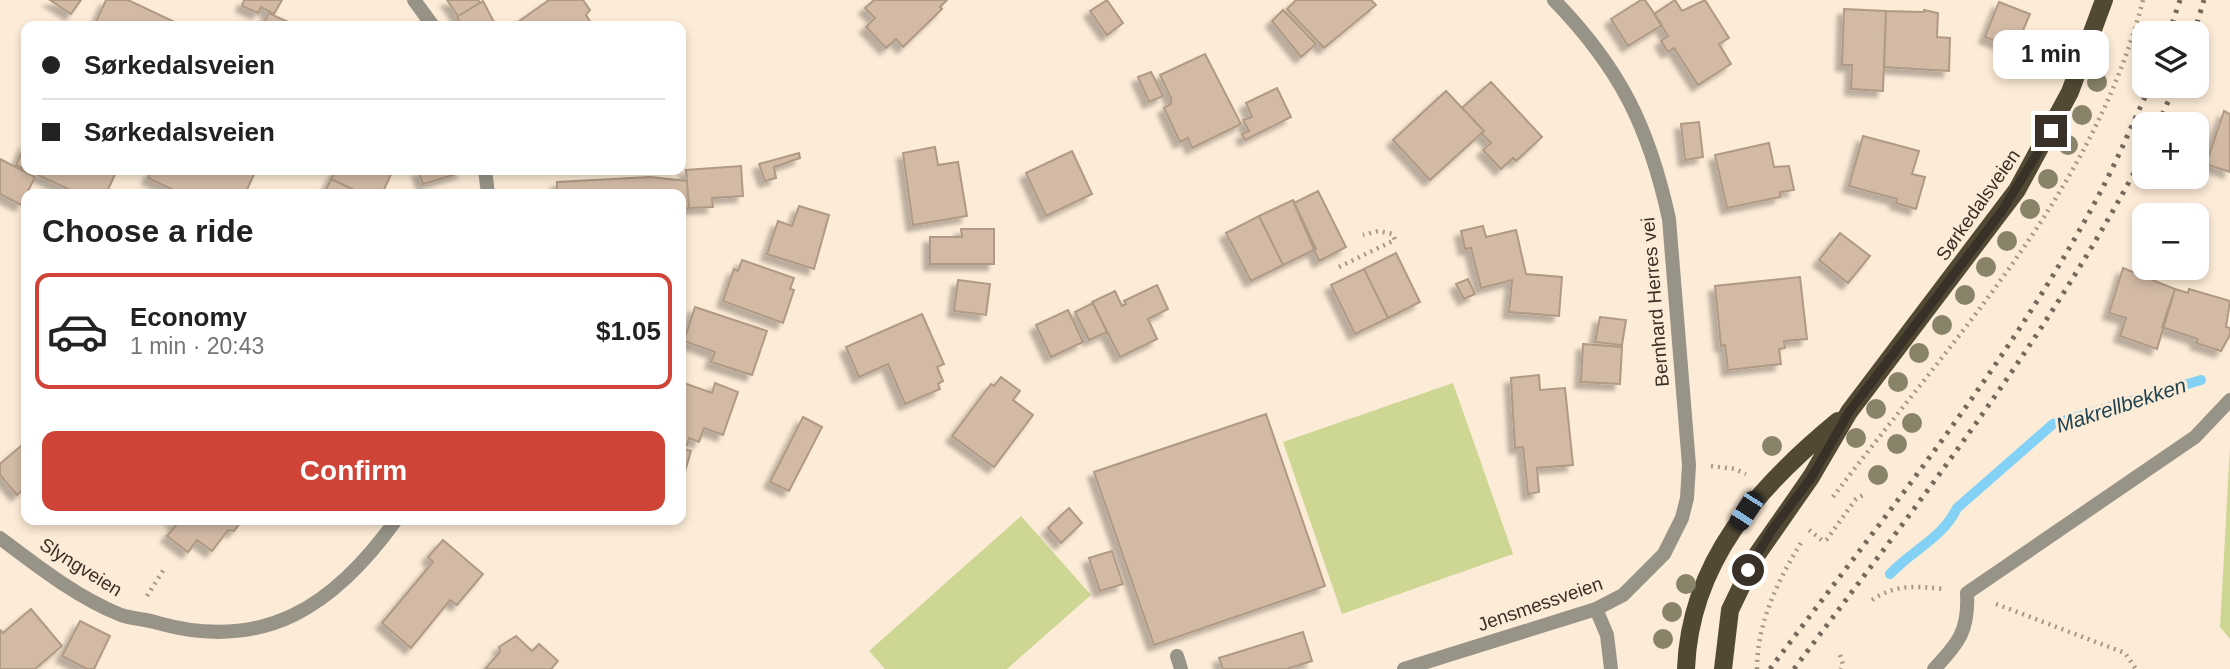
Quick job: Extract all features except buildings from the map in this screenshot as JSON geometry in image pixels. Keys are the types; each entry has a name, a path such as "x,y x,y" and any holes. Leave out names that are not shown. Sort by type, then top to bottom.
{"main road":[{"name":"Sørkedalsveien","path":"1723,669 1728,622 1741,584 1772,530 1811,478 1849,412 2017,190 2070,92 2104,0"},
{"name":"Sørkedalsveien","path":"1686,669 1687,647 1701,590 1728,539 1764,487 1790,461 1849,412"}],"street":[{"path":"414,0 429,21"},
{"name":"Bernhard Herres vei","path":"1555,0 1595,46 1626,90 1645,130 1655,163 1670,219 1689,465"},
{"path":"1934,669 1960,639 1968,616 1967,593 2184,444 2230,400"},
{"name":"Jensmessveien","path":"1404,669 1596,609 1623,595 1664,554 1682,518 1689,465"},
{"name":"Slyngveien","path":"0,538 80,593 122,615 180,629 215,633 264,627 307,610 351,576 392,525"},
{"path":"1596,609 1607,635 1611,669"}],"path":[{"path":"1829,502 2058,198 2106,107 2135,31 2143,0"},
{"path":"1339,267 1395,240 1393,234 1384,231 1363,235"},
{"path":"1689,465 1735,469 1756,482"},
{"path":"1809,530 1823,541 1827,539 1856,499 1863,495"},
{"path":"1756,669 1763,628 1779,582 1813,523"},
{"path":"151,590 164,569"},
{"path":"1872,600 1889,589 1909,586 1967,593 2124,653 2136,669"},
{"path":"1840,655 1843,664 1841,669"}],"green space":[{"path":"1453,383 1513,554 1342,614 1283,442"},
{"path":"2230,446 2230,639 2220,627"},
{"path":"1021,516 1091,595 1007,669 885,669 869,651"}],"waterway":[{"name":"Makrellbekken","path":"1890,574 1935,536 1957,508 2053,424 2201,380"}],"railway":[{"path":"2173,21 2180,0"},
{"path":"2198,21 2204,0"},
{"path":"1770,669 1946,434 2030,313 2103,187 2145,98"},
{"path":"2163,112 2170,98"},
{"path":"1794,669 1934,481 2024,354 2066,289 2132,175"}],"route":[{"path":"1748,570 1772,530 1811,478 1849,412 2002,211 2051,131"}]}
